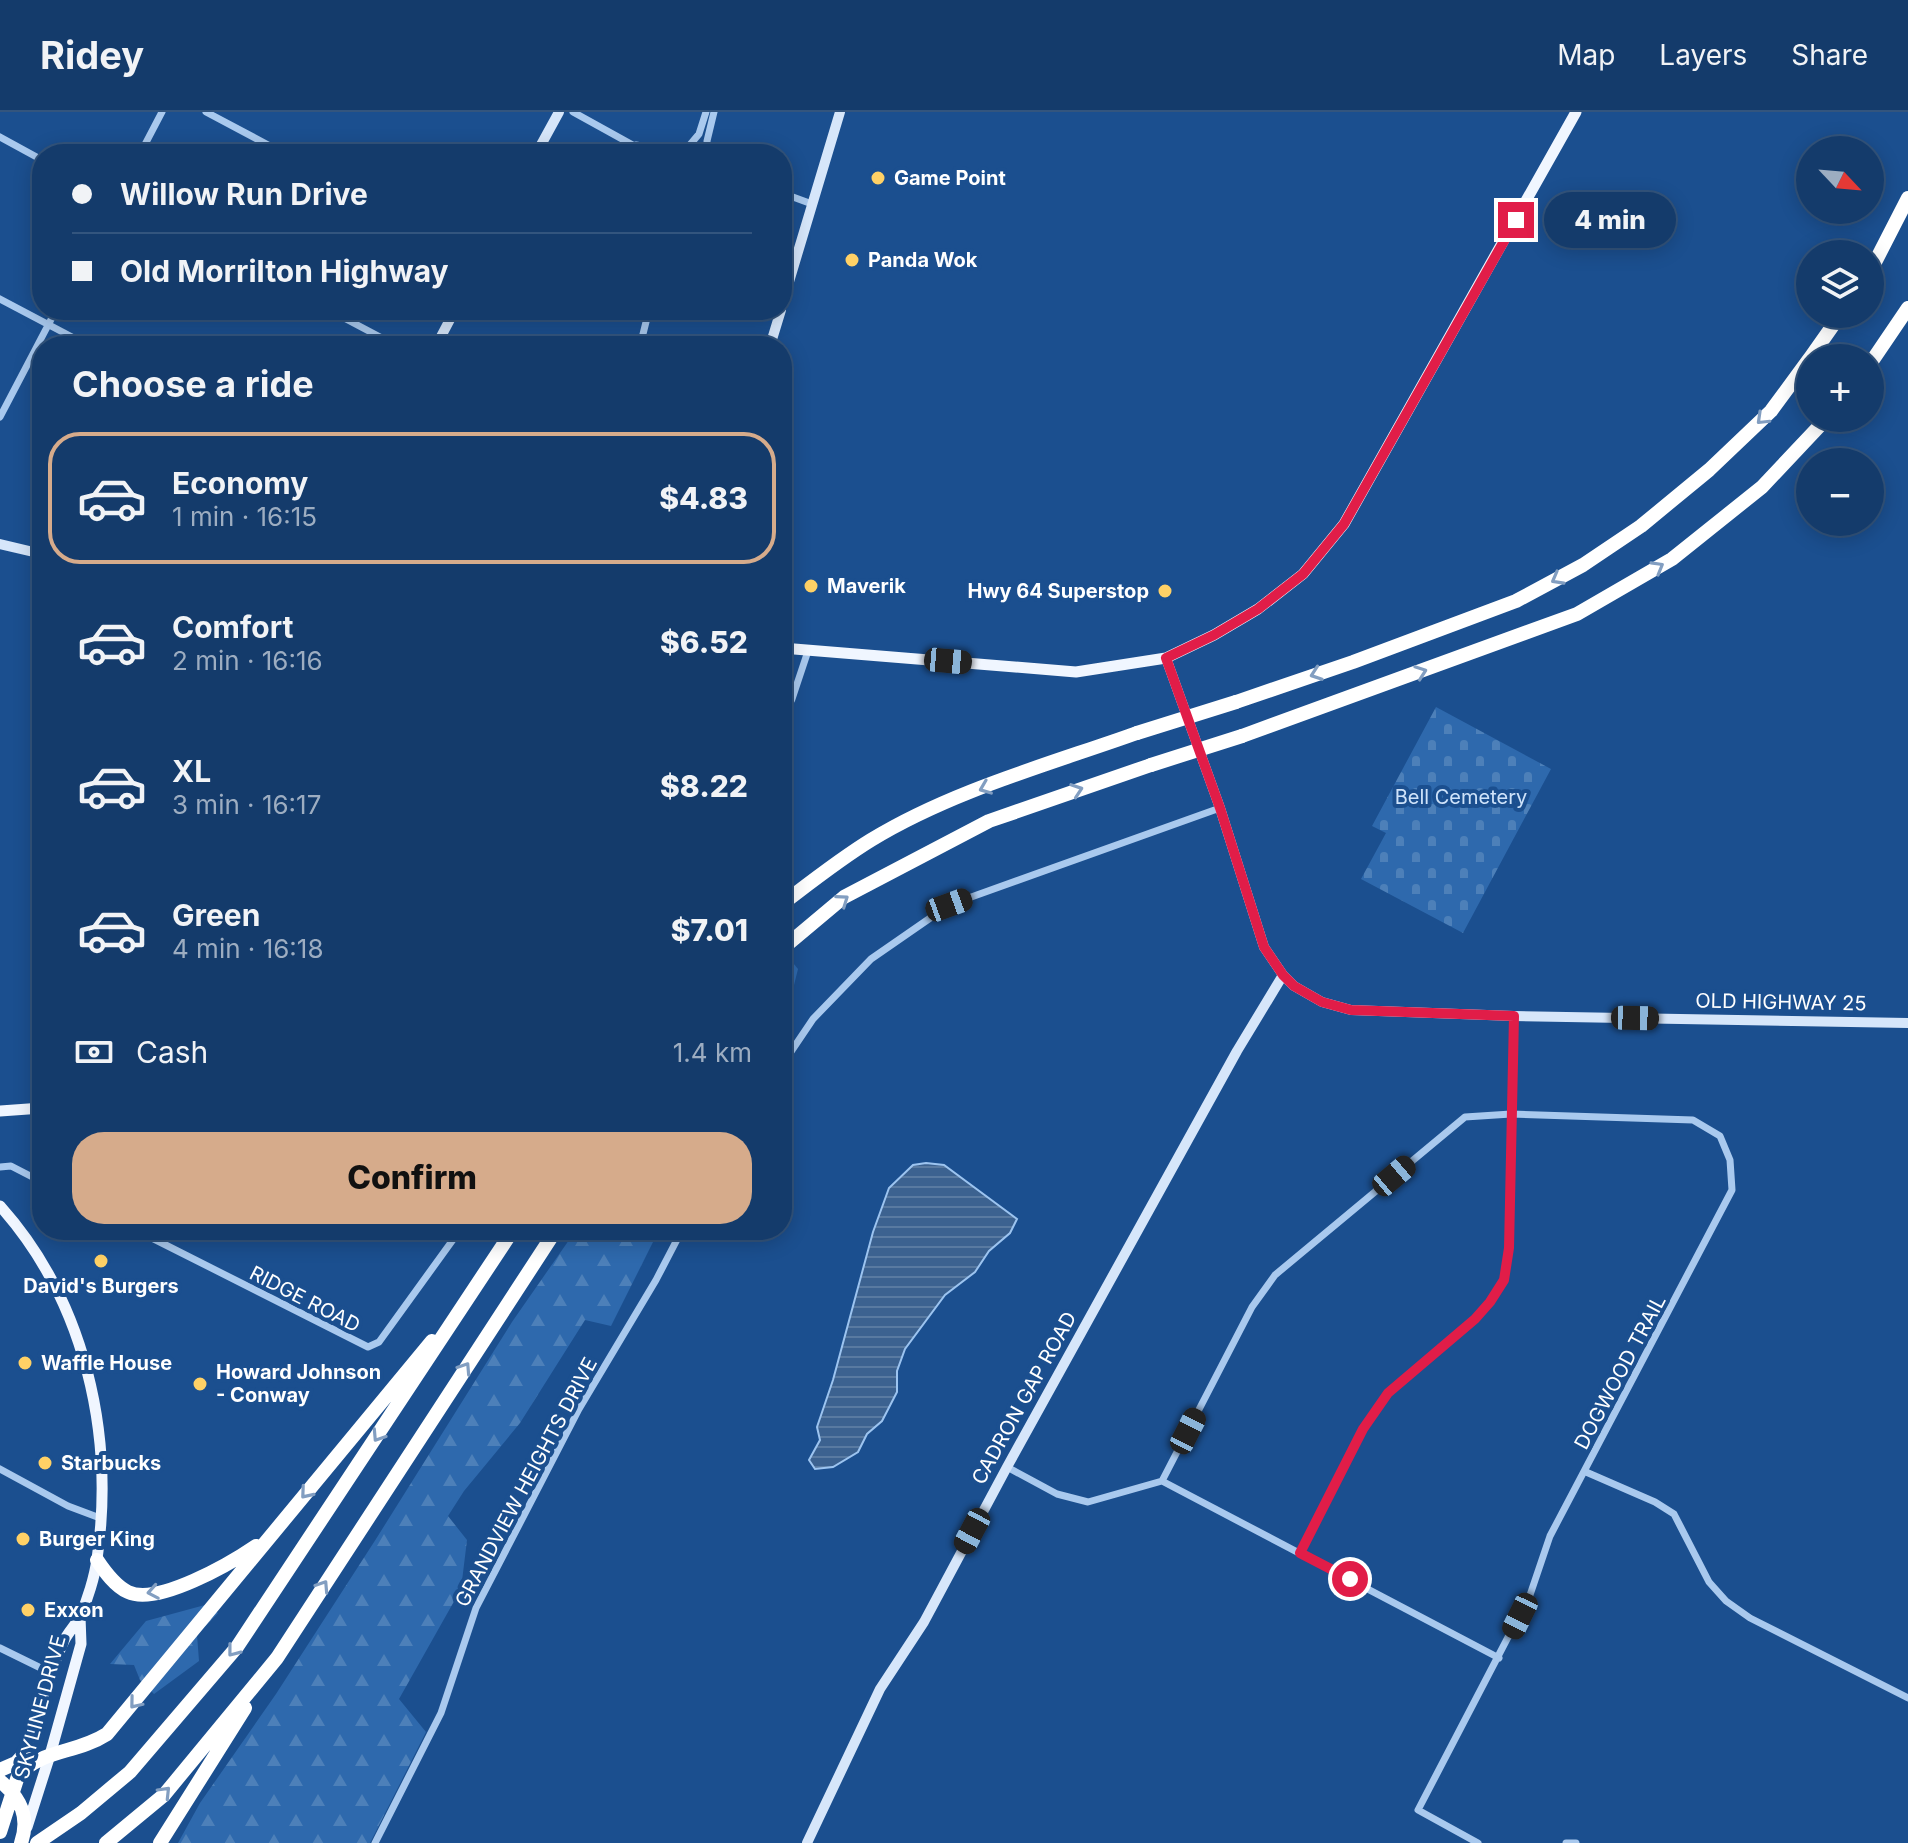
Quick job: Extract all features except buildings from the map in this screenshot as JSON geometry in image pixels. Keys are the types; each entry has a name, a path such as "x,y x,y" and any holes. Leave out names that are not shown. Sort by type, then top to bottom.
{"highway":[{"path":"1884,245 1908,198"},
{"path":"1884,248 1908,208"},
{"path":"1884,344 1908,308"},
{"path":"792,897 872,840 930,810 1002,781 1236,702 1516,601 1583,565 1641,526 1709,470 1771,411 1796,377"},
{"path":"792,941 844,897 989,821 1242,736 1577,614 1672,559 1762,487 1814,432"},
{"path":"37,1843 81,1813 130,1772 237,1647 507,1240"},
{"path":"160,1843 549,1240"},
{"path":"18,1776 34,1760 81,1748 107,1734 496,1258"},
{"path":"97,1560 127,1591 142,1594 160,1592 214,1572 272,1534"},
{"path":"106,1843 164,1795 277,1658"},
{"path":"0,1770 16,1763 27,1751"},
{"name":"SKYLINE DRIVE","path":"0,1832 18,1776"},
{"path":"0,1781 22,1808 27,1827"},
{"name":"SKYLINE DRIVE","path":"21,1843 27,1827"}],"main road":[{"path":"792,649 1076,672 1166,658 1258,609 1303,574 1344,524 1576,112"},
{"path":"0,1111 32,1109"},
{"path":"0,1206 21,1229 61,1295 91,1383 103,1471 97,1560 80,1617"},
{"name":"SKYLINE DRIVE","path":"27,1827 81,1644 80,1617"},
{"name":"SKYLINE DRIVE","path":"18,1776 63,1642 80,1617"}],"street":[{"path":"145,144 162,112"},
{"path":"206,112 266,144"},
{"path":"541,144 559,112"},
{"path":"573,112 634,144"},
{"path":"690,144 699,134 706,112"},
{"path":"707,144 714,112"},
{"path":"792,271 840,112"},
{"path":"0,137 32,155"},
{"path":"792,197 812,204"},
{"path":"0,299 32,316"},
{"path":"39,320 69,336"},
{"path":"42,336 51,320"},
{"path":"348,320 378,336"},
{"path":"0,417 32,356"},
{"path":"0,544 32,552"},
{"path":"792,695 808,651"},
{"name":"OLD HIGHWAY 25","path":"1166,658 1220,808 1264,947 1294,986 1322,1002 1351,1010 1514,1016 1908,1023"},
{"path":"792,1050 813,1019 871,959 949,905 1220,808"},
{"name":"CADRON GAP ROAD","path":"807,1843 880,1689 924,1622 1237,1051 1283,975"},
{"path":"1300,1553 1363,1429 1388,1393 1475,1319 1504,1280 1509,1248 1514,1016"},
{"name":"DOGWOOD TRAIL","path":"1162,1481 1252,1307 1275,1275 1465,1117 1511,1114 1693,1120 1720,1136 1730,1160 1732,1190 1727,1202 1550,1536 1530,1595 1418,1810 1478,1843"},
{"path":"0,1167 11,1166 32,1177"},
{"name":"RIDGE ROAD","path":"156,1240 368,1347 379,1342 453,1240"},
{"name":"GRANDVIEW HEIGHTS DRIVE","path":"375,1843 441,1713 476,1608 579,1409 677,1240"},
{"path":"1007,1467 1057,1494 1088,1502 1162,1481 1499,1658"},
{"path":"0,1469 68,1506 100,1518"},
{"path":"1586,1472 1655,1502 1674,1514 1709,1582 1726,1601 1750,1618 1908,1698"},
{"path":"0,1648 53,1674"},
{"path":"1566,1843 1576,1843"}],"green space":[{"name":"Bell Cemetery","path":"1436,707 1551,769 1463,933 1361,879 1386,833 1372,826"},
{"path":"792,962 798,969 792,993"},
{"path":"569,1240 654,1240 611,1326 585,1320 520,1423 464,1491 448,1516 467,1540 461,1589 399,1699 426,1732 370,1843 178,1843 200,1803 276,1694 512,1322"},
{"path":"205,1605 218,1613 197,1635 199,1661 154,1694 140,1680 134,1665 110,1664 146,1621"}],"shaded area":[{"path":"913,1165 944,1165 1017,1219 1010,1233 989,1251 975,1272 945,1295 905,1349 897,1371 897,1392 882,1421 867,1434 858,1452 833,1467 815,1469 809,1460 820,1440 817,1427 833,1380 873,1232 889,1188"}],"place":[{"name":"Game Point","path":"878,178"},
{"name":"Panda Wok","path":"852,260"},
{"name":"Maverik","path":"811,586"},
{"name":"Hwy 64 Superstop","path":"1165,591"},
{"name":"David's Burgers","path":"101,1261"},
{"name":"Waffle House","path":"25,1363"},
{"name":"Howard Johnson - Conway","path":"200,1384"},
{"name":"Starbucks","path":"45,1463"},
{"name":"Burger King","path":"23,1539"},
{"name":"Exxon","path":"28,1610"}],"route":[{"path":"1350,1579 1300,1553 1363,1429 1388,1393 1475,1319 1504,1280 1509,1248 1514,1016 1351,1010 1322,1002 1294,986 1283,975 1264,947 1220,808 1166,658 1258,609 1303,574 1344,524 1516,220"}]}
